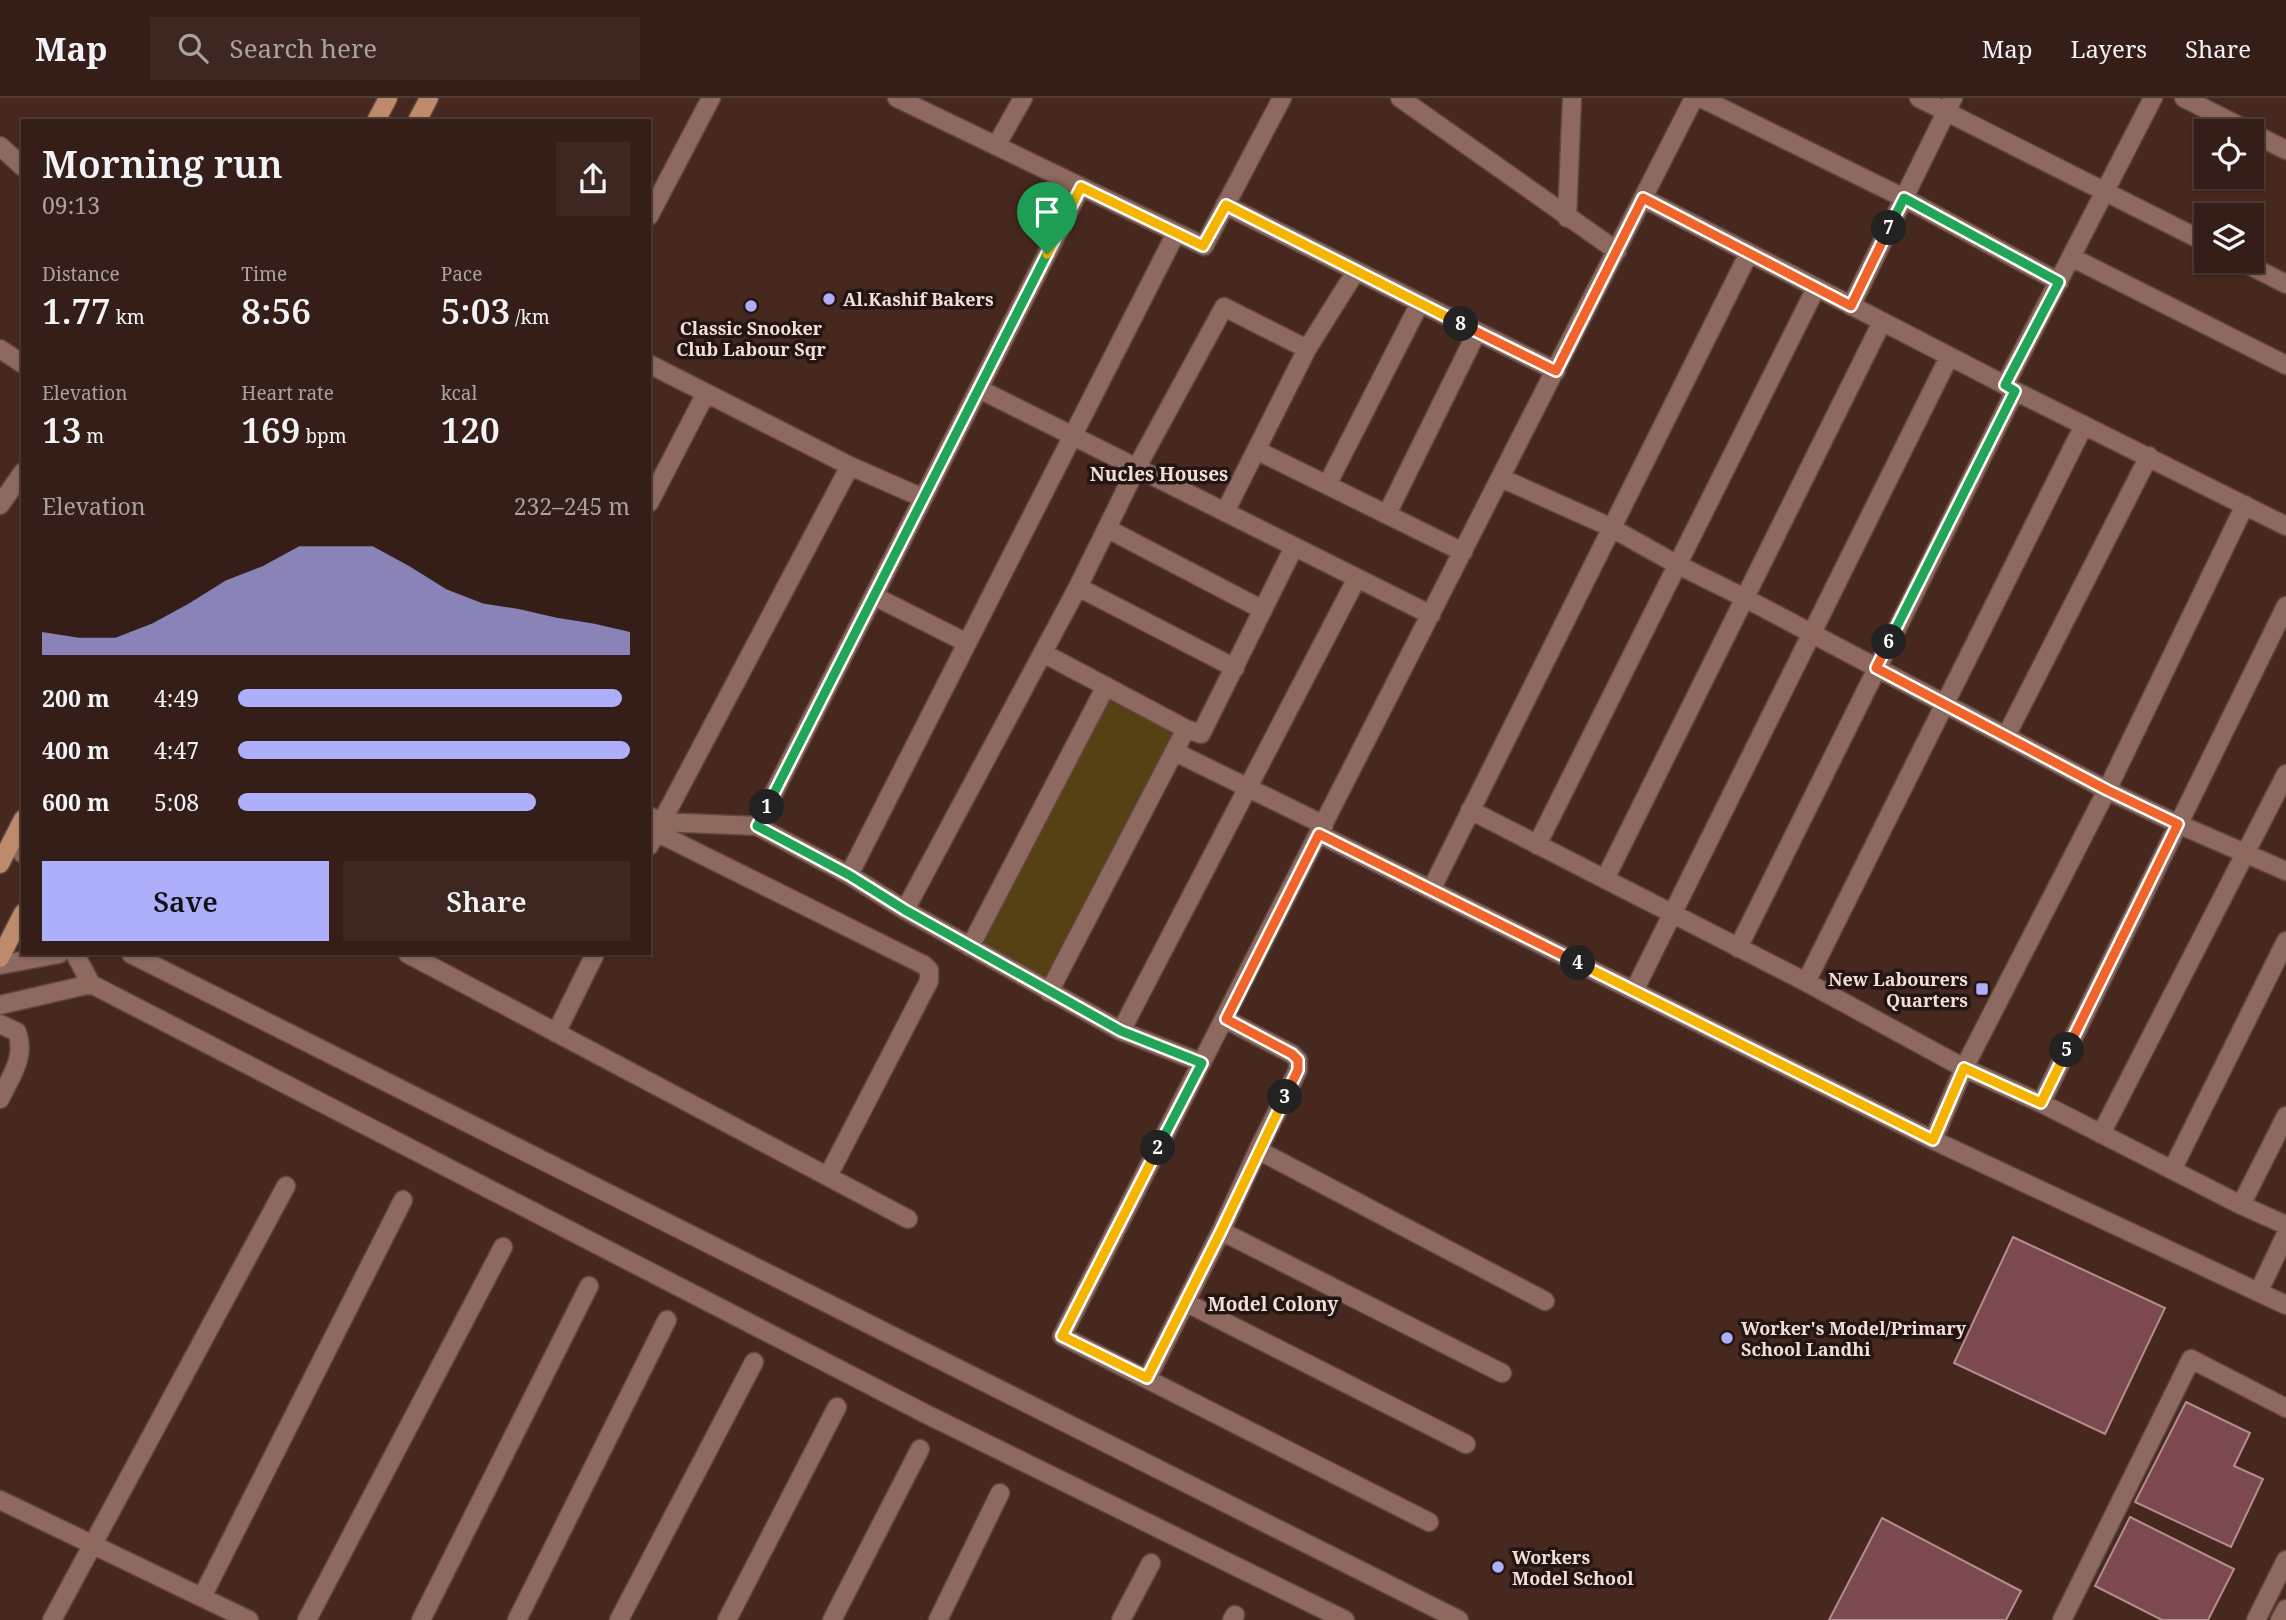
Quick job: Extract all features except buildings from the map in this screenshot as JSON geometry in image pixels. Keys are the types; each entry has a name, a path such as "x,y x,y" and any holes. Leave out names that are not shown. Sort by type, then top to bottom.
{"main road":[{"path":"377,119 387,98"},
{"path":"418,119 429,98"},
{"path":"0,864 21,823"},
{"path":"0,958 21,917"}],"street":[{"path":"651,212 711,98"},
{"path":"897,98 1203,246 1282,98"},
{"path":"996,146 1023,98"},
{"path":"1400,98 1617,251"},
{"path":"1567,218 1572,98"},
{"path":"1429,1522 1062,1336 1694,98"},
{"path":"1701,98 1904,198 2059,282"},
{"path":"1919,98 1949,105 2105,192 2194,236"},
{"path":"1738,948 1876,668 2071,257 2153,98"},
{"path":"2184,98 2225,119"},
{"path":"1851,306 1949,105"},
{"path":"2264,139 2286,150"},
{"path":"0,146 21,165"},
{"path":"757,826 1081,187"},
{"path":"1643,198 1949,357 2286,526"},
{"path":"1226,205 1556,371"},
{"path":"849,875 1176,233"},
{"path":"1431,890 1749,253"},
{"path":"2071,257 2286,365"},
{"path":"1225,512 1307,349 1356,271"},
{"path":"2264,273 2286,284"},
{"path":"1537,845 1816,288"},
{"path":"1326,485 1420,303"},
{"path":"905,910 1224,307 1307,349"},
{"path":"1605,879 1882,321"},
{"path":"1387,514 1477,332"},
{"path":"0,349 21,363"},
{"path":"1634,991 1949,357"},
{"path":"651,365 850,466 923,498"},
{"path":"979,388 1431,615"},
{"path":"651,499 706,393"},
{"path":"1806,982 2084,425"},
{"path":"1256,450 1464,552"},
{"path":"2007,736 2149,456"},
{"path":"654,829 850,466"},
{"path":"3,493 21,474"},
{"path":"1501,478 1610,527 1676,565 1745,598 2107,790 2286,871"},
{"path":"1933,1140 1964,1068 2107,790 2245,505"},
{"path":"1108,529 1263,610"},
{"path":"1043,653 1186,729 1201,734 1294,547"},
{"path":"1121,1031 1357,578"},
{"path":"1078,587 1235,668"},
{"path":"874,596 967,643"},
{"path":"2041,1103 2286,606"},
{"path":"970,947 1106,686"},
{"path":"1049,992 1186,729"},
{"path":"1175,752 1249,788 1431,890 1933,1140 2286,1305"},
{"path":"2101,1134 2286,774"},
{"path":"1470,810 1806,982 1964,1068 2041,1103 2241,1205 2286,1225"},
{"path":"654,829 757,826 849,875 905,910 1121,1031 1202,1063"},
{"path":"654,829 929,970 929,981 828,1176"},
{"path":"14,837 21,851"},
{"path":"2172,1170 2286,941"},
{"path":"0,965 55,955"},
{"path":"76,955 91,984 913,1407 1345,1620"},
{"path":"133,955 1459,1620"},
{"path":"415,955 556,1033 908,1219"},
{"path":"556,1033 595,955"},
{"path":"0,1004 91,984"},
{"path":"1147,1378 1298,1070 1298,1060 1292,1054 1226,1019"},
{"path":"0,1024 17,1032 21,1044 19,1060 0,1099"},
{"path":"2241,1205 2286,1116"},
{"path":"1258,1150 1545,1301"},
{"path":"57,1617 91,1545 286,1186"},
{"path":"202,1597 403,1200"},
{"path":"1221,1231 1502,1373"},
{"path":"2259,1291 2286,1234"},
{"path":"307,1620 503,1247"},
{"path":"421,1620 589,1286"},
{"path":"1185,1302 1466,1444"},
{"path":"517,1620 667,1320"},
{"path":"2062,1620 2192,1359 2286,1408"},
{"path":"619,1620 754,1362"},
{"path":"727,1620 838,1406"},
{"path":"832,1620 920,1449"},
{"path":"938,1620 1000,1493"},
{"path":"0,1500 249,1620"},
{"path":"2256,1620 2286,1560"},
{"path":"1121,1620 1151,1563"},
{"path":"2280,1620 2286,1609"}],"shaded area":[{"path":"1108,695 1181,731 1045,981 982,946"}],"place":[{"name":"Al.Kashif Bakers","path":"829,299"},
{"name":"Classic Snooker Club Labour Sqr","path":"751,306"},
{"name":"New Labourers Quarters","path":"1982,989"},
{"name":"Worker's Model/Primary School Landhi","path":"1727,1338"},
{"name":"Workers Model School","path":"1498,1567"}],"district":[{"name":"Nucles Houses","path":"1159,474"},
{"name":"Model Colony","path":"1273,1304"}],"route":[{"path":"1081,187 1203,246 1226,205 1556,371 1643,198 1851,306 1904,198 2059,282 2005,385 2015,391 1876,668 2107,790 2178,824 2041,1103 1964,1068 1933,1140 1319,834 1226,1019 1292,1054 1298,1060 1298,1070 1147,1378 1062,1336 1202,1063 1121,1031 905,910 849,875 757,826 1047,254 1081,187"}]}
